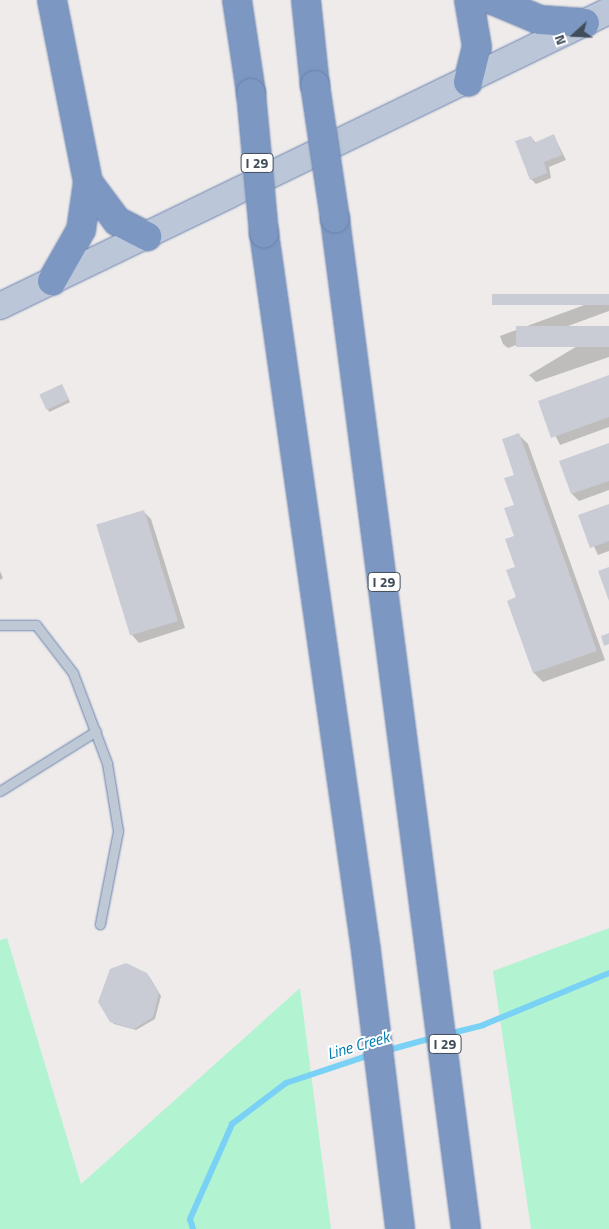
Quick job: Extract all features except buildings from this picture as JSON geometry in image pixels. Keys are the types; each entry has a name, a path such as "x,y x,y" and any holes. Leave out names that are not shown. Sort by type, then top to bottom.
{"highway":[{"path":"52,0 88,182 81,230 52,281"},
{"name":"I 29","path":"237,0 250,93 264,233 366,951 400,1229"},
{"name":"I 29","path":"306,0 315,85 335,219 433,946 466,1229"},
{"path":"468,82 477,47 469,0"},
{"path":"492,0 540,20 597,17"},
{"path":"88,182 117,221 148,236"}],"main road":[{"path":"0,306 468,82 597,17"}],"lane":[{"path":"0,625 36,625 73,673 96,730 114,796 118,831 100,924"},
{"path":"0,791 96,730"}],"green space":[{"path":"609,928 609,1229 531,1229 493,971"},
{"path":"7,938 81,1184 300,988 331,1229 0,1229 0,940"}],"waterway":[{"name":"Line Creek","path":"448,1034 483,1025 609,973"},
{"name":"Line Creek","path":"385,1051 436,1037"},
{"name":"Line Creek","path":"193,1229 190,1219 232,1124 286,1083 373,1054"}]}
